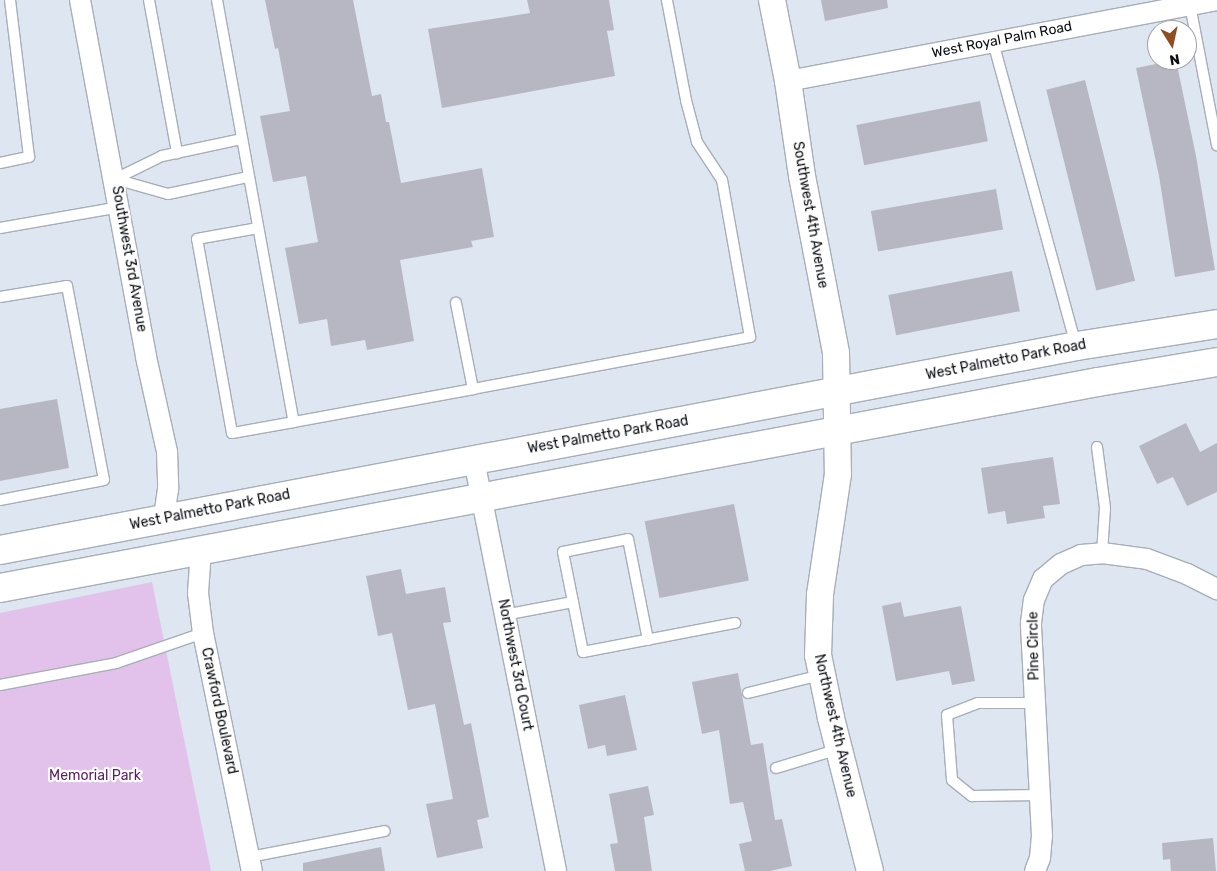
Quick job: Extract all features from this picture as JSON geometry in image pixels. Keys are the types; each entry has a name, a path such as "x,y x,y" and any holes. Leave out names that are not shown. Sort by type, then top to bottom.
{"main road":[{"name":"West Palmetto Park Road","path":"0,550 837,393 1077,346 1217,324"},
{"path":"0,588 481,497 1217,362"},
{"path":"201,550 215,531 275,498"},
{"path":"108,568 152,538 164,519"}],"street":[{"name":"Southwest 3rd Avenue","path":"80,0 115,179 146,358 167,452 168,490 164,519"},
{"name":"Southwest 4th Avenue","path":"772,0 788,81 802,176 836,353 838,431"},
{"name":"West Royal Palm Road","path":"788,81 1216,0"},
{"name":"Northwest 4th Avenue","path":"838,431 838,474 818,613 818,655 820,675 870,871"},
{"name":"Northwest 3rd Court","path":"474,460 556,871"},
{"name":"Crawford Boulevard","path":"201,550 198,593 203,634 251,864"},
{"name":"Pine Circle","path":"1035,871 1040,858 1042,836 1031,623 1034,600 1043,579 1061,564 1082,555 1102,553 1148,559 1187,574 1217,589"}],"lane":[{"path":"0,163 29,157 10,0"},
{"path":"149,0 178,153"},
{"path":"217,0 294,422"},
{"path":"258,228 196,239 232,433 750,337 722,180 697,142 686,100 667,0"},
{"path":"1190,5 1217,145"},
{"path":"993,42 1077,346"},
{"path":"115,179 162,156 242,139"},
{"path":"115,179 168,194 248,177"},
{"path":"0,228 120,207"},
{"path":"0,297 67,286 104,480 0,500"},
{"path":"456,302 473,389"},
{"path":"1097,447 1105,508 1102,553"},
{"path":"648,640 628,539 563,552 583,652 648,640 735,623"},
{"path":"504,615 573,602"},
{"path":"0,685 116,663 203,634"},
{"path":"748,693 820,675"},
{"path":"1035,702 978,704 947,715 952,780 972,796 1040,795"},
{"path":"776,768 840,749"},
{"path":"251,864 386,831"}],"green space":[{"name":"Memorial Park","path":"152,582 211,871 0,871 0,613"}],"building":[{"path":"265,0 353,0 372,96 381,94 386,122 389,122 401,183 482,168 494,237 471,241 473,247 400,260 414,341 367,350 365,340 331,346 327,319 299,324 285,248 318,242 306,176 273,182 260,116 290,111 278,48 275,49"},
{"path":"527,0 609,0 614,30 607,31 615,76 442,108 428,29 530,13"},
{"path":"821,0 887,0 888,8 825,21"},
{"path":"1147,66 1147,70 1178,70 1196,156 1215,270 1175,277 1159,176 1136,68"},
{"path":"1085,80 1135,281 1096,291 1046,90"},
{"path":"980,101 988,141 864,165 856,125"},
{"path":"996,189 1003,229 878,251 871,211"},
{"path":"1012,271 1020,311 896,335 888,295"},
{"path":"57,399 69,468 0,481 0,409"},
{"path":"1186,423 1200,452 1217,443 1217,492 1187,506 1173,477 1157,484 1139,446"},
{"path":"1053,457 1060,504 1043,506 1045,518 1007,524 1005,511 988,514 981,468"},
{"path":"734,504 749,581 660,598 645,521"},
{"path":"401,569 406,594 445,587 451,622 443,623 464,725 471,723 489,817 477,820 483,848 437,858 426,804 453,799 435,704 408,710 392,633 378,636 366,576"},
{"path":"901,602 904,617 961,606 975,681 952,685 949,671 896,681 882,606"},
{"path":"738,673 751,745 763,743 775,820 782,819 792,866 770,871 745,871 739,844 752,841 743,802 730,804 719,730 702,734 692,682"},
{"path":"625,695 637,750 607,756 605,745 588,749 579,705"},
{"path":"648,786 654,815 644,817 652,871 615,871 610,844 618,843 609,794"},
{"path":"1213,838 1216,871 1171,871 1170,859 1163,860 1162,843"},
{"path":"381,847 385,871 303,871 303,863"}]}
